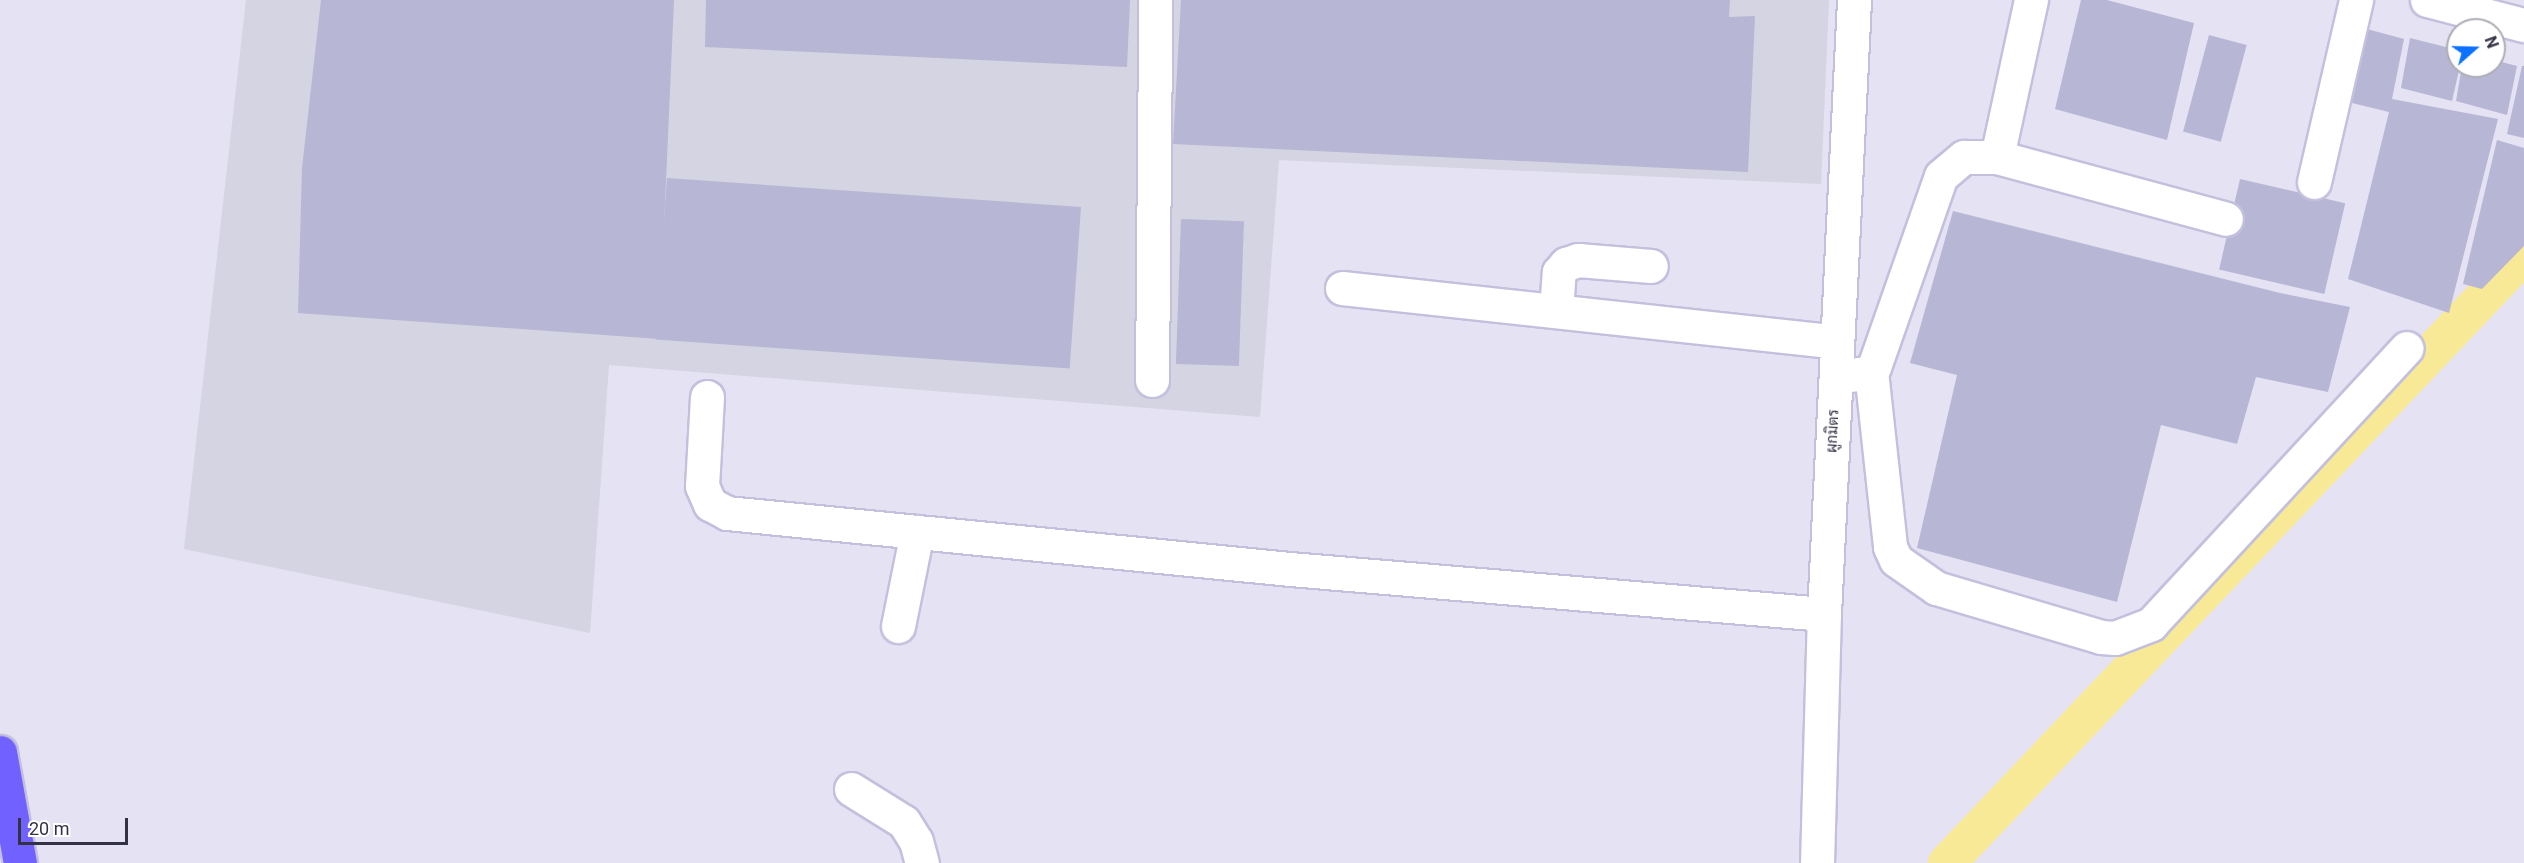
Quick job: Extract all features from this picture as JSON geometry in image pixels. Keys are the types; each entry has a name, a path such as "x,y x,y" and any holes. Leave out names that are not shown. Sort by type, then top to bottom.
{"highway":[{"path":"0,752 20,863"}],"street":[{"path":"1152,380 1155,0"},
{"name":"ผูกมิตร","path":"1817,863 1824,614 1854,0"},
{"path":"1997,157 2031,0"},
{"path":"2314,182 2356,0"},
{"path":"2427,0 2524,25"},
{"path":"2226,219 1997,157 1964,157 1941,176 1871,371 1890,547 1896,560 1936,588 2101,637 2115,638 2151,624 2407,348"},
{"path":"1556,311 1559,272 1566,264 1578,260 1650,266"},
{"path":"1342,288 1837,342"},
{"path":"1836,377 1871,371"},
{"path":"707,397 702,486 710,504 727,513 1824,614"},
{"path":"898,626 917,532"},
{"path":"851,789 904,822 916,841 922,863"}],"shaded area":[{"path":"246,0 1829,0 1821,184 1279,160 1260,417 609,365 590,633 184,549"}],"building":[{"path":"321,0 674,0 659,339 298,313 302,168"},
{"path":"706,0 1130,0 1127,67 705,47"},
{"path":"1181,0 1730,0 1729,17 1755,16 1748,172 1173,144"},
{"path":"2081,0 2107,0 2194,23 2167,140 2055,109"},
{"path":"2367,29 2404,39 2392,99 2498,119 2449,313 2348,279 2389,112 2352,103"},
{"path":"2209,35 2247,45 2221,142 2183,132"},
{"path":"2410,38 2446,47 2446,78 2457,78 2452,101 2401,88"},
{"path":"2506,63 2517,66 2507,115 2456,101 2460,78 2506,78"},
{"path":"2522,66 2524,66 2524,138 2507,134"},
{"path":"2497,140 2524,148 2524,246 2482,289 2463,284"},
{"path":"667,178 1081,207 1070,369 656,340"},
{"path":"2240,179 2345,203 2324,294 2219,270"},
{"path":"1953,211 2280,293 2350,307 2328,392 2256,377 2237,444 2161,425 2117,602 1917,548 1957,375 1910,363"},
{"path":"1181,219 1244,221 1239,366 1176,364"}],"waterway":[{"path":"1947,863 2524,255"}]}
